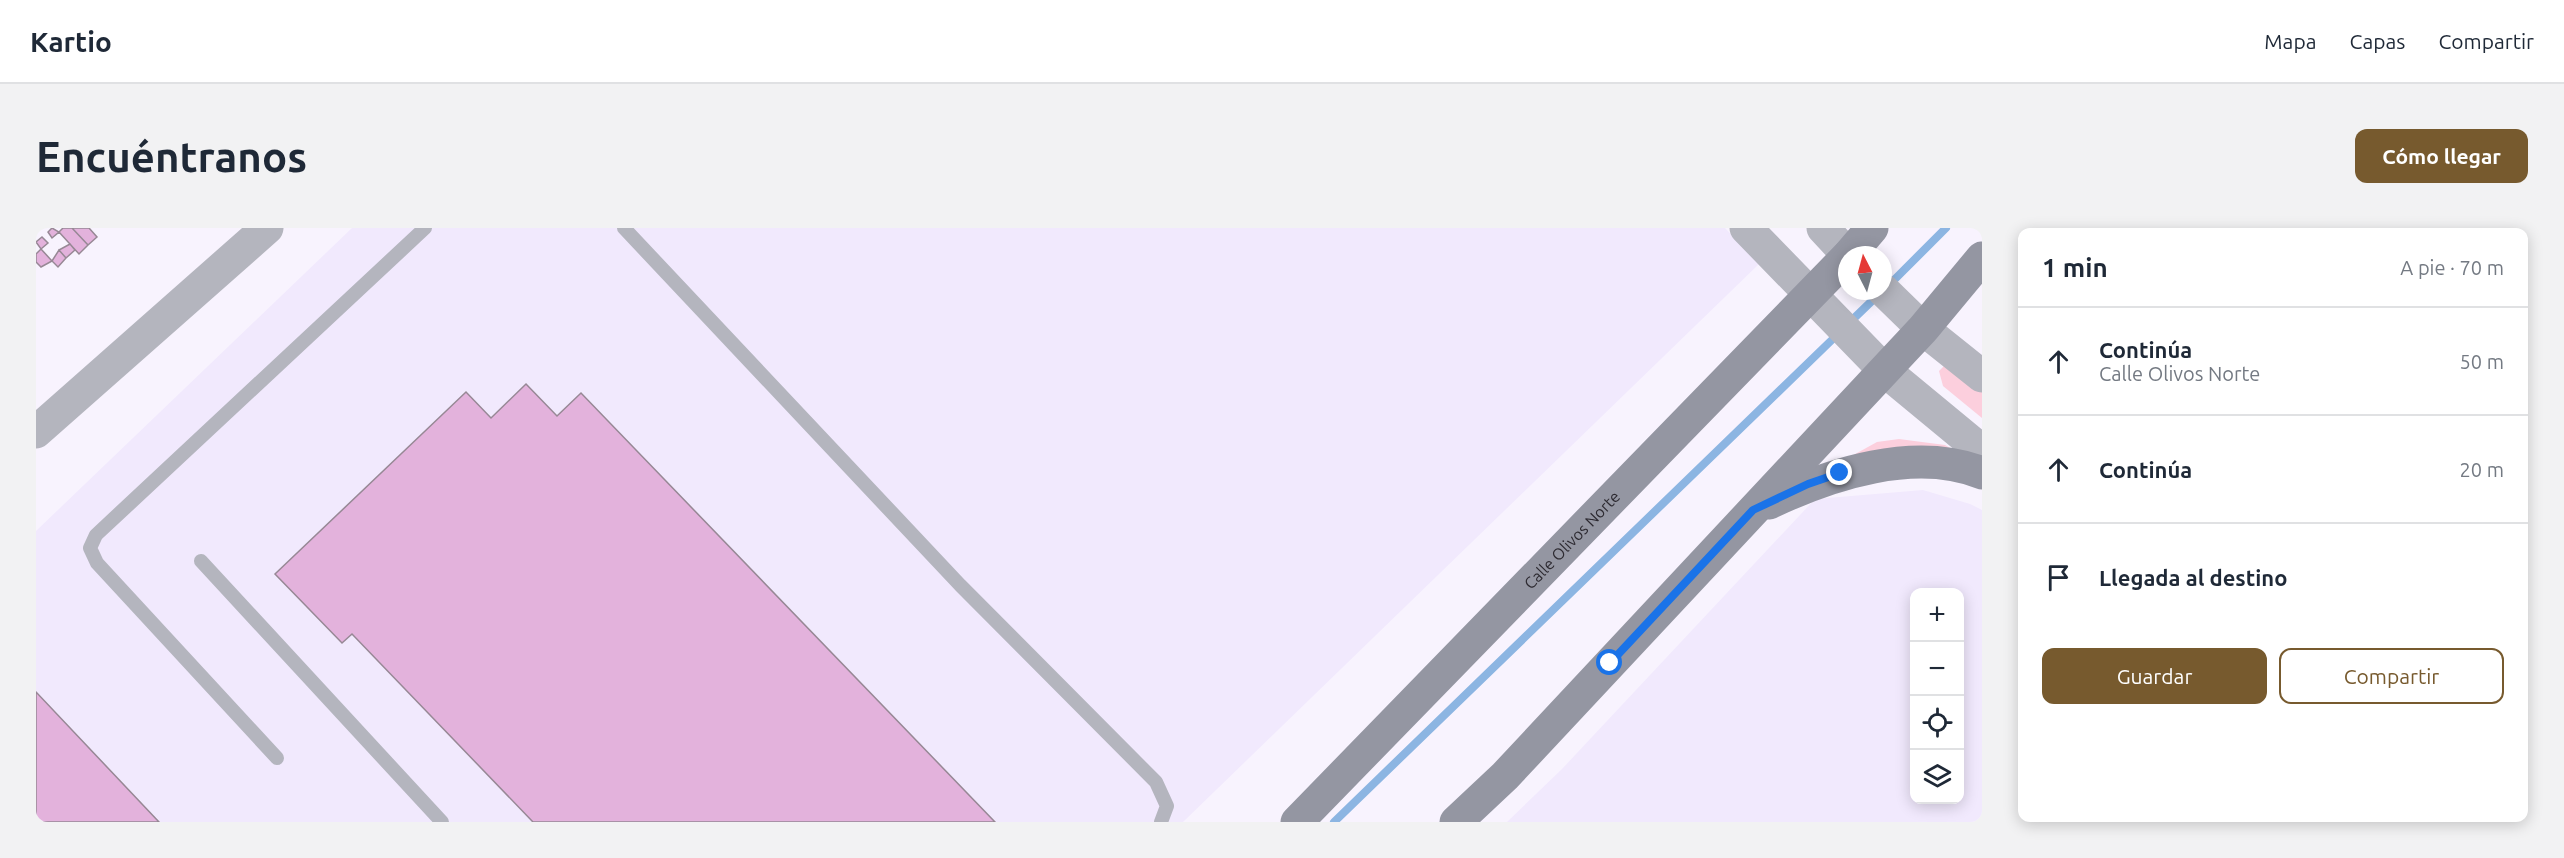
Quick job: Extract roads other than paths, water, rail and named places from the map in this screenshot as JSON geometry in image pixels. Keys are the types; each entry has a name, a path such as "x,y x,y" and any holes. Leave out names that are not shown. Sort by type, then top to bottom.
{"main road":[{"name":"Calle Olivos Norte","path":"1857,246 1872,228"},
{"path":"1456,822 1505,776 1923,329 1982,258"},
{"name":"Calle Olivos Norte","path":"1296,822 1838,267"},
{"path":"1753,510 1808,484 1840,473 1903,464 1940,464 1982,473"}],"street":[{"path":"36,432 267,228"},
{"path":"1746,228 1884,370 1982,451"},
{"path":"1823,228 1839,246"},
{"path":"1892,299 1923,329 1982,376"}],"lane":[{"path":"277,758 97,563 90,548 96,535 425,228"},
{"path":"624,228 960,585 1156,782 1167,806 1161,822"},
{"path":"201,561 442,822"}],"waterway":[{"path":"1892,282 1946,228"},
{"path":"1848,324 1873,300"},
{"path":"1334,822 1839,333"}]}
